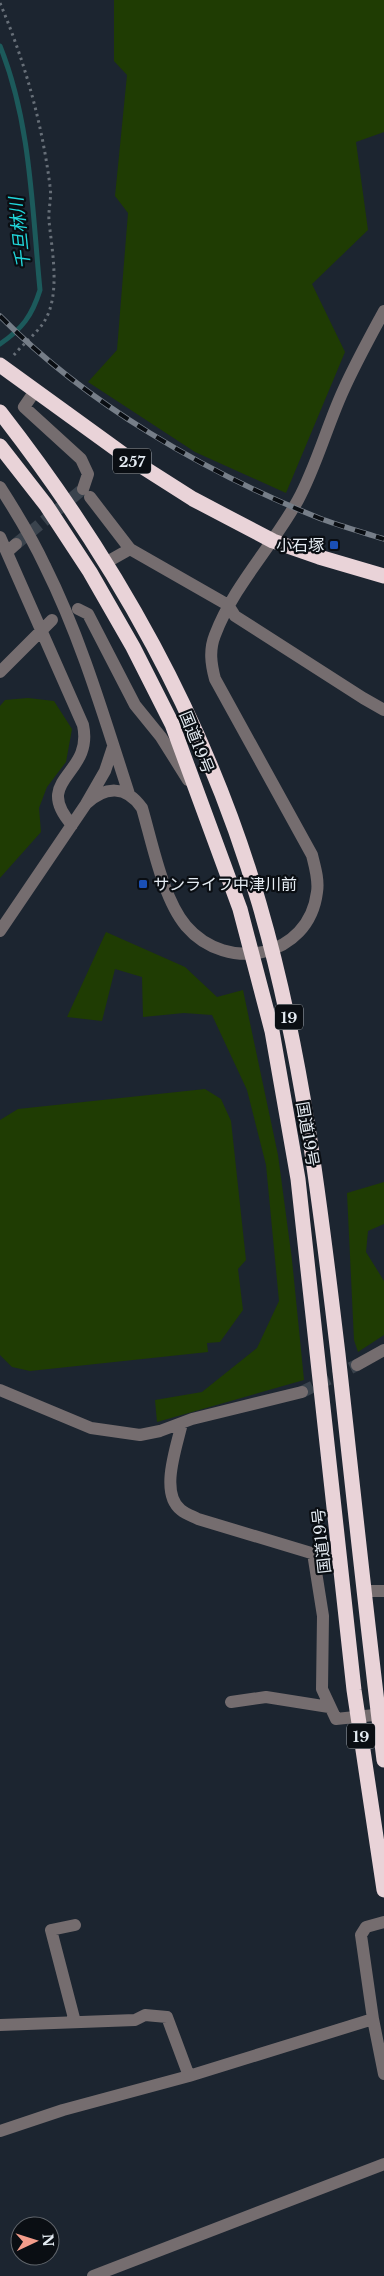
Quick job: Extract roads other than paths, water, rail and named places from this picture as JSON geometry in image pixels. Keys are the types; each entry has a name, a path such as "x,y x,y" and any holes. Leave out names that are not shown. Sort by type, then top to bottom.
{"highway":[{"name":"257","path":"1,366 161,480 274,541 319,557 384,576"},
{"name":"国道19号","path":"0,412 64,497 107,562 153,642 187,712 221,791 259,901 291,1023 316,1171 384,1760"},
{"name":"国道19号","path":"0,446 46,506 90,572 133,647 172,724 202,801 240,910 272,1031 298,1179 354,1690 384,1890"}],"street":[{"path":"0,487 46,567 72,631 114,746 129,794 142,808 165,886 174,907 185,925 200,940 215,949 240,954 275,948 291,940 302,928 312,912 317,892 317,873 312,855 303,837 215,679 210,659 214,637 228,605 287,520 300,495 343,390 384,311"},
{"path":"11,426 35,391"},
{"path":"24,407 81,459 88,474 86,493 130,549 228,605 235,616 384,710"},
{"path":"0,537 12,548 41,630 83,725 85,735 83,753 60,784 58,792 60,808 72,825"},
{"path":"107,562 130,549"},
{"path":"78,609 88,614 135,705 170,751 202,801"},
{"path":"0,672 52,620"},
{"path":"0,931 86,804 105,771 114,746"},
{"path":"86,804 102,792 119,791 129,794"},
{"path":"357,1365 384,1350"},
{"path":"0,1390 91,1428 140,1435 302,1392"},
{"path":"182,1423 169,1486 172,1499 180,1509 198,1520 341,1562"},
{"path":"313,1553 323,1616 322,1689 329,1707 336,1719 384,1714"},
{"path":"364,1591 384,1590"},
{"path":"231,1702 266,1698 329,1707"},
{"path":"384,1922 366,1926 361,1935 373,2019 384,2074"},
{"path":"75,1925 51,1930 75,2022"},
{"path":"0,2025 134,2020 145,2015 167,2018 189,2076"},
{"path":"0,2131 63,2110 189,2076 373,2019"},
{"path":"93,2276 384,2164"}],"waterway":[{"name":"千旦林川","path":"0,46 18,105 29,166 40,290 30,315 14,333 0,344"}],"tunnel":[{"path":"16,544 83,489"},
{"path":"302,1392 357,1365"}],"railway":[{"path":"0,316 34,348 71,378 149,433 191,457 276,500 319,518 384,539"}],"place":[{"name":"小石塚","path":"334,545"},
{"name":"サンライフ中津川前","path":"143,884"}]}
